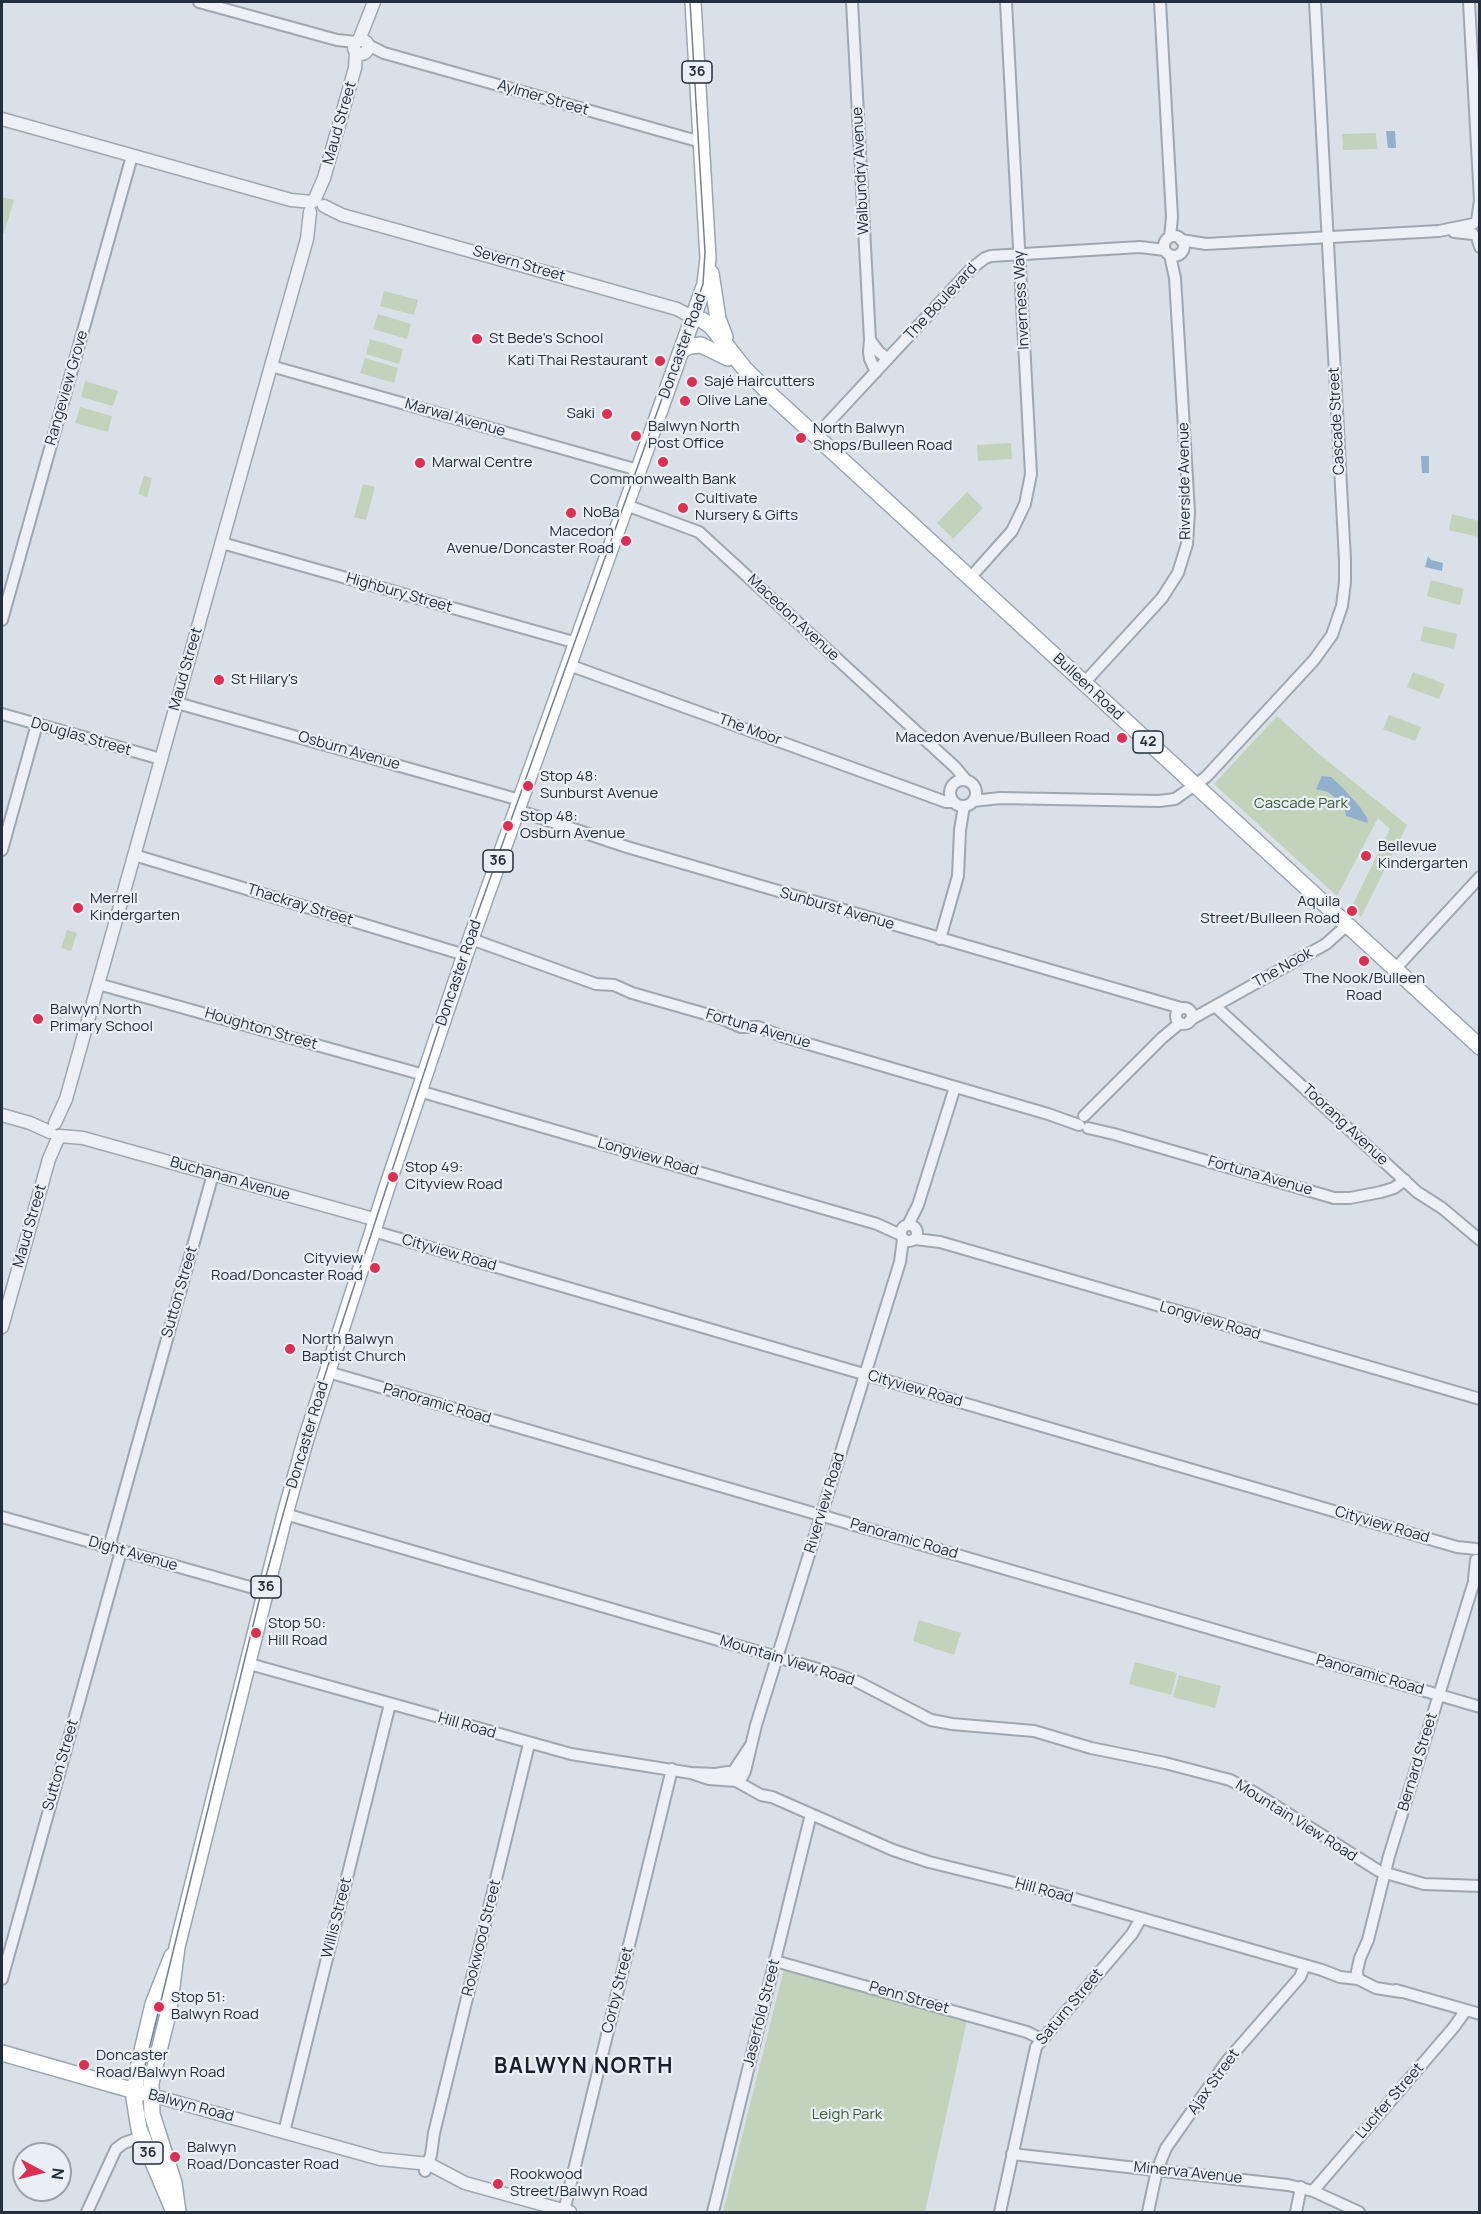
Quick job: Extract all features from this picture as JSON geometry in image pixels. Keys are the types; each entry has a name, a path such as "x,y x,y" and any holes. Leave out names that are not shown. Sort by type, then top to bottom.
{"main road":[{"name":"Doncaster Road","path":"176,2212 174,2183 154,2123 151,2095 153,2075 170,2003 177,1947 285,1514 328,1372 424,1075 705,284 708,252 693,2"},
{"path":"708,252 718,319 734,360"},
{"name":"Bulleen Road","path":"694,318 702,320 713,328 734,360 751,376 1479,1047"},
{"path":"682,350 690,346 701,345 734,360"},
{"name":"Doncaster Road","path":"176,2212 141,2137 135,2112 134,2091 153,2004 177,1947"},
{"name":"Balwyn Road","path":"2,2053 151,2095"}],"street":[{"name":"Aylmer Street","path":"200,2 701,142"},
{"name":"Maud Street","path":"2,1327 374,2"},
{"name":"Walbundry Avenue","path":"852,2 870,359 876,372"},
{"name":"Inverness Way","path":"970,578 1012,531 1025,504 1029,488 1031,459 1006,2"},
{"name":"Riverside Avenue","path":"1084,683 1162,598 1178,573 1187,544 1188,512 1160,2"},
{"name":"Cascade Street","path":"1195,785 1206,777 1314,660 1332,635 1342,606 1345,561 1315,2"},
{"path":"1468,2 1479,200 1477,231"},
{"name":"Severn Street","path":"2,119 677,309 694,318"},
{"name":"Rangeview Grove","path":"2,620 132,156"},
{"name":"The Boulevard","path":"816,436 979,261 990,256 1439,231 1477,231"},
{"path":"870,340 888,359"},
{"name":"Marwal Avenue","path":"272,366 639,470"},
{"name":"Macedon Avenue","path":"626,505 699,532 944,757 966,783 1000,798"},
{"name":"Highbury Street","path":"222,543 577,643"},
{"name":"The Moor","path":"569,664 946,802 959,801"},
{"name":"Osburn Avenue","path":"177,703 519,805"},
{"name":"Douglas Street","path":"2,714 161,759"},
{"path":"2,850 37,724"},
{"path":"940,939 958,876 959,801 952,787 966,783 976,794 959,801"},
{"name":"Macedon Avenue","path":"959,801 1000,798 1167,801 1175,799 1195,785"},
{"name":"Sunburst Avenue","path":"519,805 627,847 1159,1003 1182,1016"},
{"name":"Thackray Street","path":"134,855 465,955"},
{"path":"1395,969 1479,877"},
{"name":"The Nook","path":"1182,1016 1215,1006 1326,944 1347,925"},
{"name":"Fortuna Avenue","path":"471,939 596,984 614,985 632,993 720,1018 741,1027 758,1027 781,1036 1048,1114 1085,1122 1114,1134 1334,1198 1350,1198 1381,1192 1394,1188 1405,1180"},
{"name":"Houghton Street","path":"98,984 424,1075"},
{"name":"Toorang Avenue","path":"1215,1006 1405,1180 1479,1240"},
{"path":"1085,1122 1103,1098 1182,1016"},
{"name":"Riverview Road","path":"737,1777 751,1745 955,1087"},
{"name":"Longview Road","path":"419,1091 1479,1399"},
{"name":"Buchanan Avenue","path":"2,1115 213,1174 375,1226"},
{"name":"Sutton Street","path":"109,1548 213,1174"},
{"name":"Cityview Road","path":"375,1226 865,1375 1457,1547 1478,1557"},
{"name":"Panoramic Road","path":"328,1372 1479,1707"},
{"name":"Mountain View Road","path":"285,1514 858,1682 940,1723 1034,1731 1091,1748 1165,1763 1230,1780 1255,1793 1367,1865 1384,1873 1424,1884 1479,1886"},
{"name":"Dight Avenue","path":"2,1517 264,1592"},
{"name":"Sutton Street","path":"2,1979 122,1551"},
{"name":"Bernard Street","path":"1359,1974 1384,1873 1473,1585 1478,1557"},
{"name":"Hill Road","path":"246,1663 529,1744 578,1755 672,1769 709,1779 737,1777 761,1795 772,1797 919,1859 1047,1891 1340,1977 1359,1974 1376,1988 1401,1992 1479,2014"},
{"name":"Willis Street","path":"284,2132 390,1704"},
{"name":"Rookwood Street","path":"426,2166 529,1744"},
{"name":"Corby Street","path":"567,2212 672,1769"},
{"name":"Jaserfold Street","path":"713,2212 811,1814"},
{"name":"Saturn Street","path":"1000,2212 1034,2053 1041,2039 1132,1934 1141,1918"},
{"name":"Penn Street","path":"775,1961 1027,2032 1041,2039"},
{"name":"Ajax Street","path":"1148,2212 1157,2170 1166,2148 1217,2074 1300,1977 1305,1965"},
{"name":"Lucifer Street","path":"1313,2191 1454,2027 1466,2010"},
{"name":"Balwyn Road","path":"151,2095 380,2159 402,2169 426,2166 444,2182 465,2183 567,2212"},
{"path":"87,2212 116,2149 125,2142 141,2137"},
{"name":"Minerva Avenue","path":"1012,2154 1301,2187 1359,2212"},
{"path":"1296,2212 1301,2187"}],"green space":[{"path":"1376,133 1377,149 1343,150 1342,134"},
{"path":"2,197 14,200 4,233 2,232"},
{"path":"384,291 418,300 414,315 380,306"},
{"path":"378,314 411,324 407,339 373,329"},
{"path":"370,339 403,349 399,364 366,354"},
{"path":"365,358 398,368 394,383 360,373"},
{"path":"85,381 118,391 113,406 81,397"},
{"path":"80,407 112,416 108,432 75,423"},
{"path":"1011,443 1012,459 978,461 977,445"},
{"path":"144,476 152,478 147,497 138,494"},
{"path":"363,484 375,487 366,520 354,517"},
{"path":"967,492 983,508 953,539 937,523"},
{"path":"1452,514 1479,521 1479,537 1449,530"},
{"path":"1431,580 1464,589 1460,605 1427,596"},
{"path":"1424,626 1457,634 1454,649 1420,641"},
{"path":"1413,672 1445,684 1439,699 1407,687"},
{"path":"1389,715 1421,727 1415,741 1383,729"},
{"name":"Cascade Park","path":"1277,716 1319,754 1407,825 1361,917 1351,908 1390,829 1378,818 1337,896 1214,784"},
{"path":"67,930 77,933 71,951 61,948"},
{"path":"919,1620 961,1633 954,1655 913,1641"},
{"path":"1135,1662 1177,1673 1171,1695 1129,1684"},
{"path":"1179,1675 1221,1686 1215,1708 1173,1697"},
{"name":"Leigh Park","path":"784,1969 967,2020 925,2212 723,2212"}],"water":[{"path":"1386,131 1395,131 1396,148 1388,148"},
{"path":"1421,456 1429,456 1429,473 1422,473"},
{"path":"1428,556 1431,560 1443,563 1442,571 1425,567"},
{"path":"1322,776 1331,777 1342,787 1360,807 1368,823 1346,816 1344,805 1328,792 1316,789"}],"tram line":[{"path":"144,2070 258,1605 303,1442 463,954 703,284 705,252 690,2"}],"place":[{"name":"St Bede's School","path":"477,339"},
{"name":"Kati Thai Restaurant","path":"660,361"},
{"name":"Sajé Haircutters","path":"692,382"},
{"name":"Olive Lane","path":"685,401"},
{"name":"Saki","path":"607,414"},
{"name":"Balwyn North Post Office","path":"636,436"},
{"name":"North Balwyn Shops/Bulleen Road","path":"801,438"},
{"name":"Commonwealth Bank","path":"663,462"},
{"name":"Marwal Centre","path":"420,463"},
{"name":"Cultivate Nursery & Gifts","path":"683,508"},
{"name":"NoBa","path":"571,513"},
{"name":"Macedon Avenue/Doncaster Road","path":"626,541"},
{"name":"St Hilary's","path":"219,680"},
{"name":"Macedon Avenue/Bulleen Road","path":"1122,738"},
{"name":"Stop 48: Sunburst Avenue","path":"528,786"},
{"name":"Stop 48: Osburn Avenue","path":"508,826"},
{"name":"Bellevue Kindergarten","path":"1366,856"},
{"name":"Merrell Kindergarten","path":"78,908"},
{"name":"Aquila Street/Bulleen Road","path":"1352,911"},
{"name":"The Nook/Bulleen Road","path":"1364,961"},
{"name":"Balwyn North Primary School","path":"38,1019"},
{"name":"Stop 49: Cityview Road","path":"393,1177"},
{"name":"Cityview Road/Doncaster Road","path":"375,1268"},
{"name":"North Balwyn Baptist Church","path":"290,1349"},
{"name":"Stop 50: Hill Road","path":"256,1633"},
{"name":"Stop 51: Balwyn Road","path":"159,2007"},
{"name":"Doncaster Road/Balwyn Road","path":"84,2065"},
{"name":"Balwyn Road/Doncaster Road","path":"175,2157"},
{"name":"Rookwood Street/Balwyn Road","path":"498,2184"}],"district":[{"name":"BALWYN NORTH","path":"584,2067"}]}
